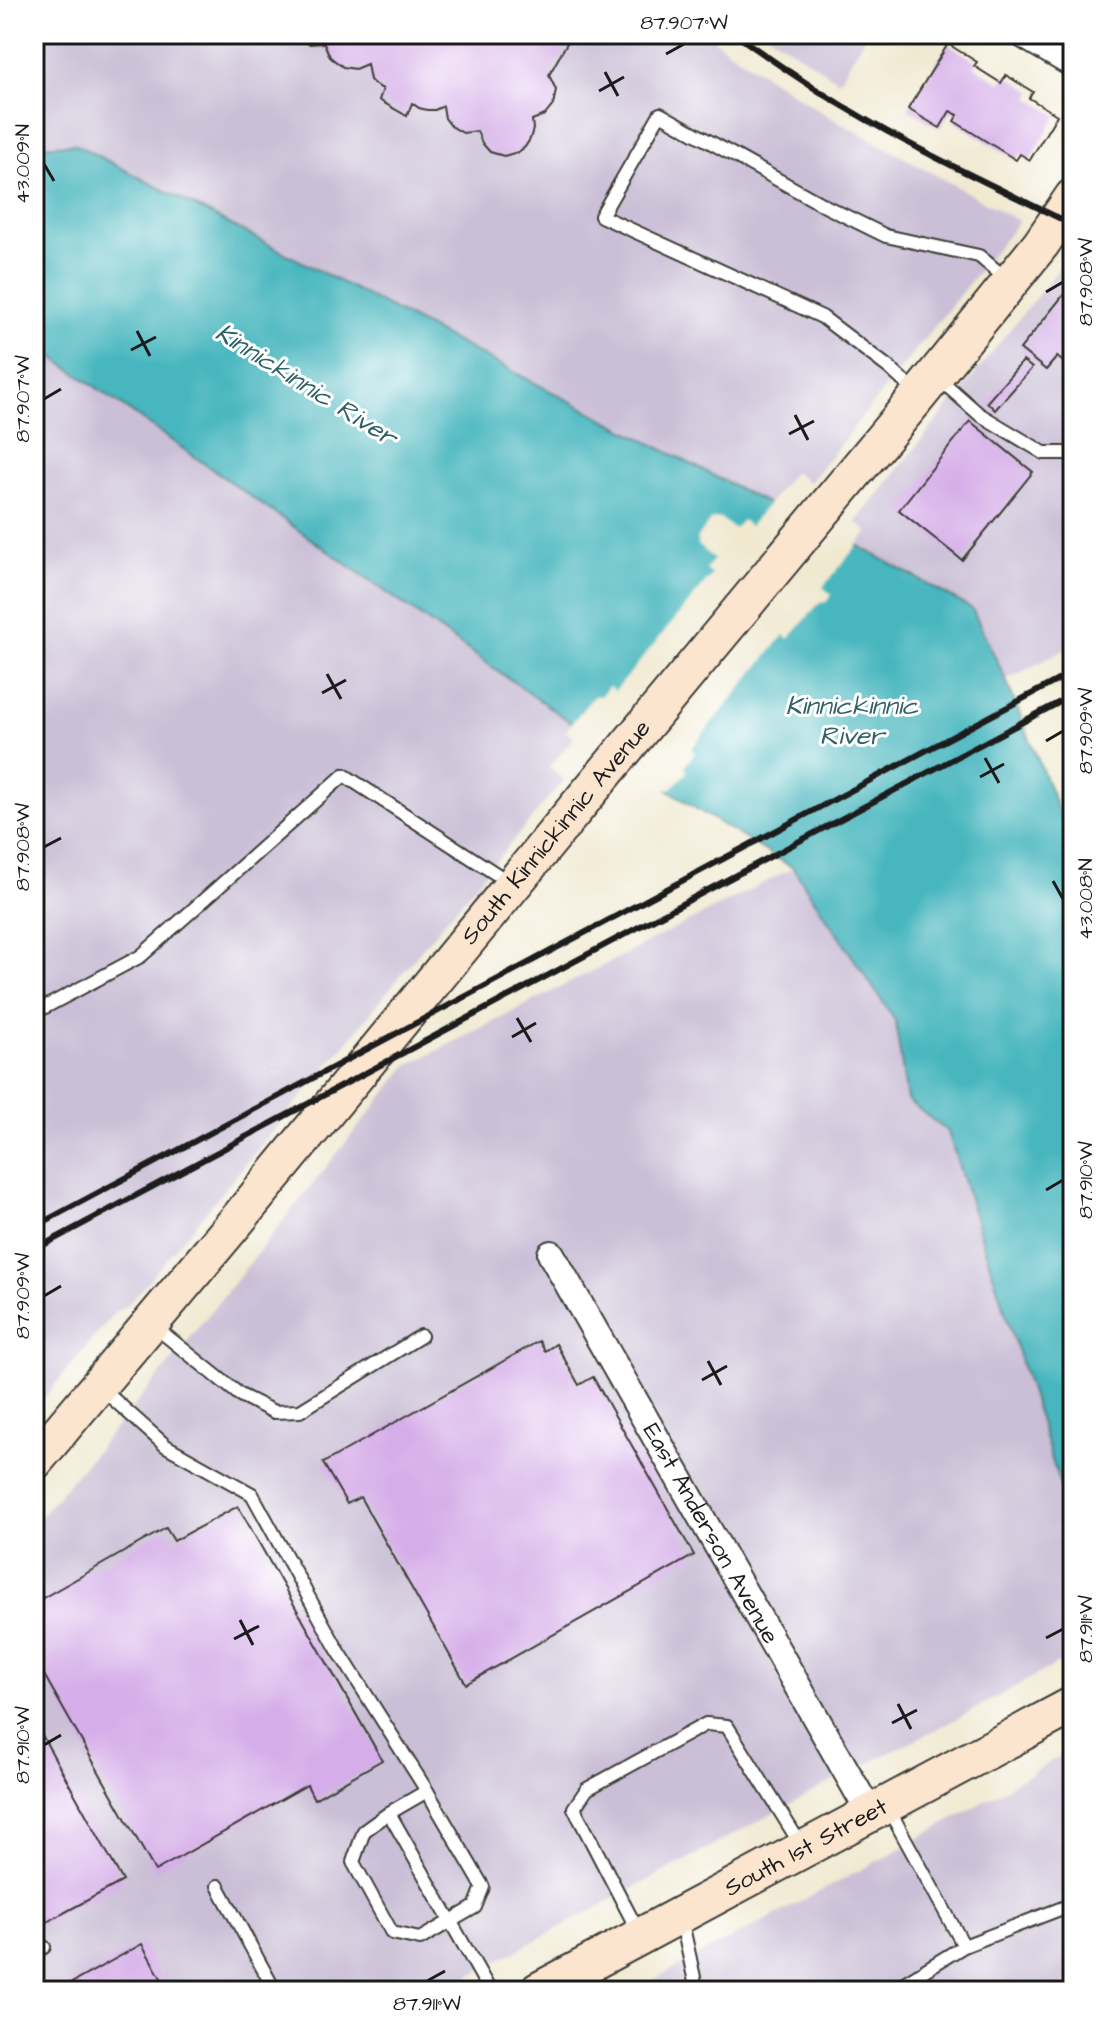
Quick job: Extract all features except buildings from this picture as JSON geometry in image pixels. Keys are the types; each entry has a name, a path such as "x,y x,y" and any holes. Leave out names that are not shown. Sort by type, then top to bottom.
{"main road":[{"name":"South Kinnickinnic Avenue","path":"34,1462 927,385 1041,244 1073,197"},
{"name":"South 1st Street","path":"538,1991 1073,1705"}],"street":[{"path":"1022,34 1073,64"},
{"name":"East Anderson Avenue","path":"551,1254 878,1809"}],"lane":[{"path":"1010,281 979,256 886,236 825,206 660,114 601,216 822,317 888,367 927,385 1044,453 1073,453"},
{"path":"34,1013 141,956 344,775 513,885"},
{"path":"150,1323 240,1395 274,1412 300,1411 421,1336"},
{"path":"98,1386 166,1446 252,1494 336,1647 427,1791 483,1887 475,1907 420,1939 392,1933 353,1862 364,1831 427,1791"},
{"path":"641,1936 574,1808 587,1789 706,1724 727,1726 804,1849"},
{"path":"878,1809 964,1946"},
{"path":"389,1813 490,1991"},
{"path":"218,1886 275,1991"},
{"path":"891,1991 964,1946 1073,1904"},
{"path":"680,1914 697,1991"}],"shaded area":[{"path":"34,34 708,34 823,113 1019,221 809,483 794,471 768,504 76,144 34,146"},
{"path":"768,34 866,34 839,81"},
{"path":"1073,251 1073,646 1006,680 972,609 857,545 868,532 856,522"},
{"path":"39,347 572,723 566,731 574,738 549,767 564,780 128,1305 115,1312 34,1410 34,348"},
{"path":"793,868 895,1020 907,1100 948,1132 1073,1526 1073,1655 441,1991 34,1991 34,1524 165,1369 407,1066"},
{"path":"1073,1748 1073,1991 632,1991 887,1856"}],"water":[{"name":"Kinnickinnic River","path":"75,144 768,504 857,545 972,609 1006,680 1073,847 1073,1526 948,1132 907,1100 895,1020 793,868 698,810 617,755 39,347 34,348 34,146"}],"pier":[{"path":"770,501 860,542 823,587 832,595 826,602 819,603 789,639 784,635 691,749 695,753 685,765 687,772 664,792 569,726 594,696 600,696 609,686 615,691 712,575 706,569 714,559 698,545 697,538 712,519 720,518 734,529 742,520 749,526"}],"railway":[{"path":"735,34 829,98 899,138 1073,225"},
{"path":"34,1227 1073,672"},
{"path":"34,1250 1073,695"}]}
